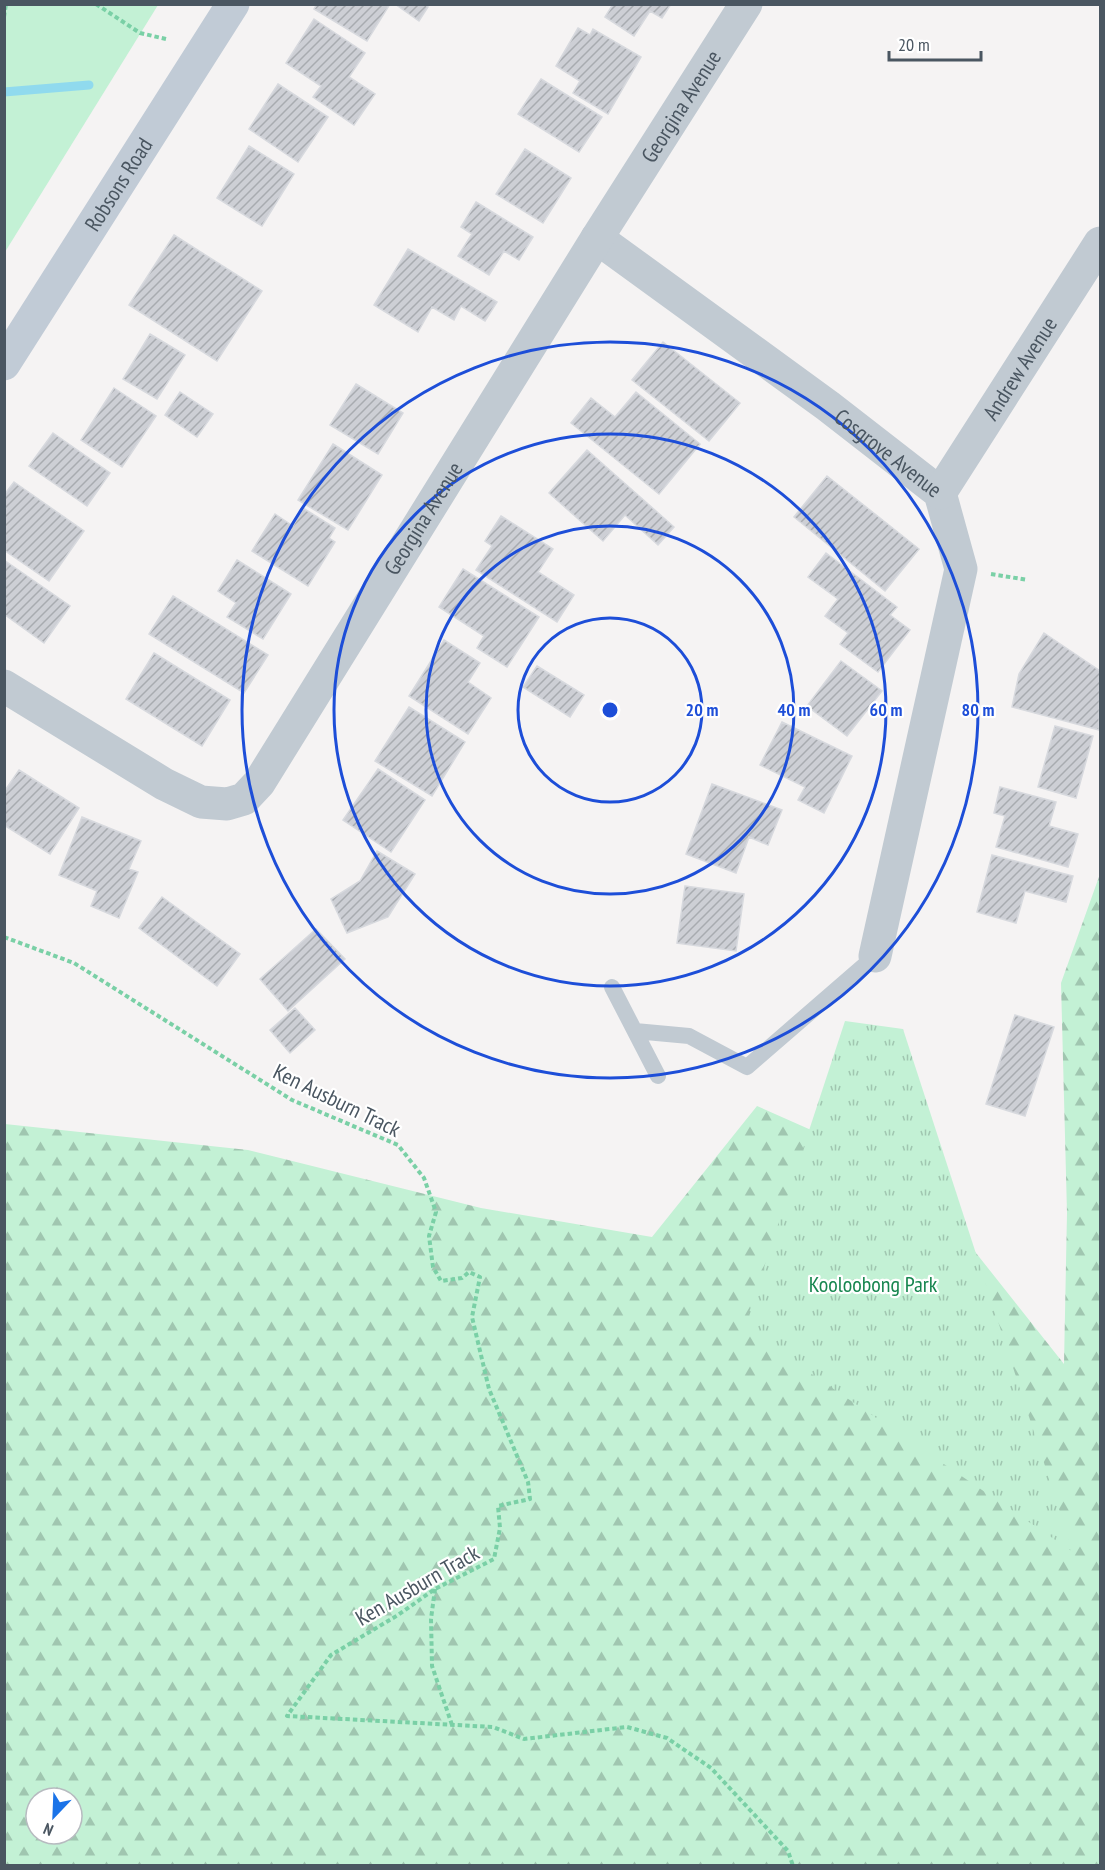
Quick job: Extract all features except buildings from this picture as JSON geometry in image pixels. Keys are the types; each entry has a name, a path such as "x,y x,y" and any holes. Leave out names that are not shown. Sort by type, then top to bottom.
{"main road":[{"name":"Robsons Road","path":"4,364 233,4"}],"street":[{"name":"Georgina Avenue","path":"4,686 164,784 201,802 227,804 244,800 259,783 597,238 746,4"},
{"name":"Cosgrove Avenue","path":"597,238 828,406 940,493 961,569 875,957"},
{"name":"Andrew Avenue","path":"940,493 1101,243"}],"lane":[{"path":"635,1031 689,1036 747,1066 875,957"},
{"path":"612,987 658,1076"}],"path":[{"path":"4,17 6,4"},
{"path":"96,4 140,33 166,39"},
{"name":"Ken Ausburn Track","path":"4,937 74,963 292,1101 398,1145 424,1178 436,1212 429,1236 433,1267 441,1281 462,1278 469,1272 480,1277 472,1317 489,1389 528,1482 530,1499 498,1506 500,1528 494,1559 435,1589 398,1615 331,1655 287,1716 493,1727 524,1740 627,1727 667,1738 711,1768 788,1851 793,1866"},
{"path":"435,1589 431,1618 432,1666 452,1725"}],"green space":[{"path":"4,5 158,5 5,252"},
{"path":"1100,874 1100,1865 5,1866 5,1124 248,1150 481,1208 652,1237 757,1106 915,1176 1064,1364 1067,1213 1061,983"},
{"name":"Kooloobong Park","path":"845,1021 903,1029 1073,1552 744,1328"}],"waterway":[{"path":"4,92 89,85"}]}
